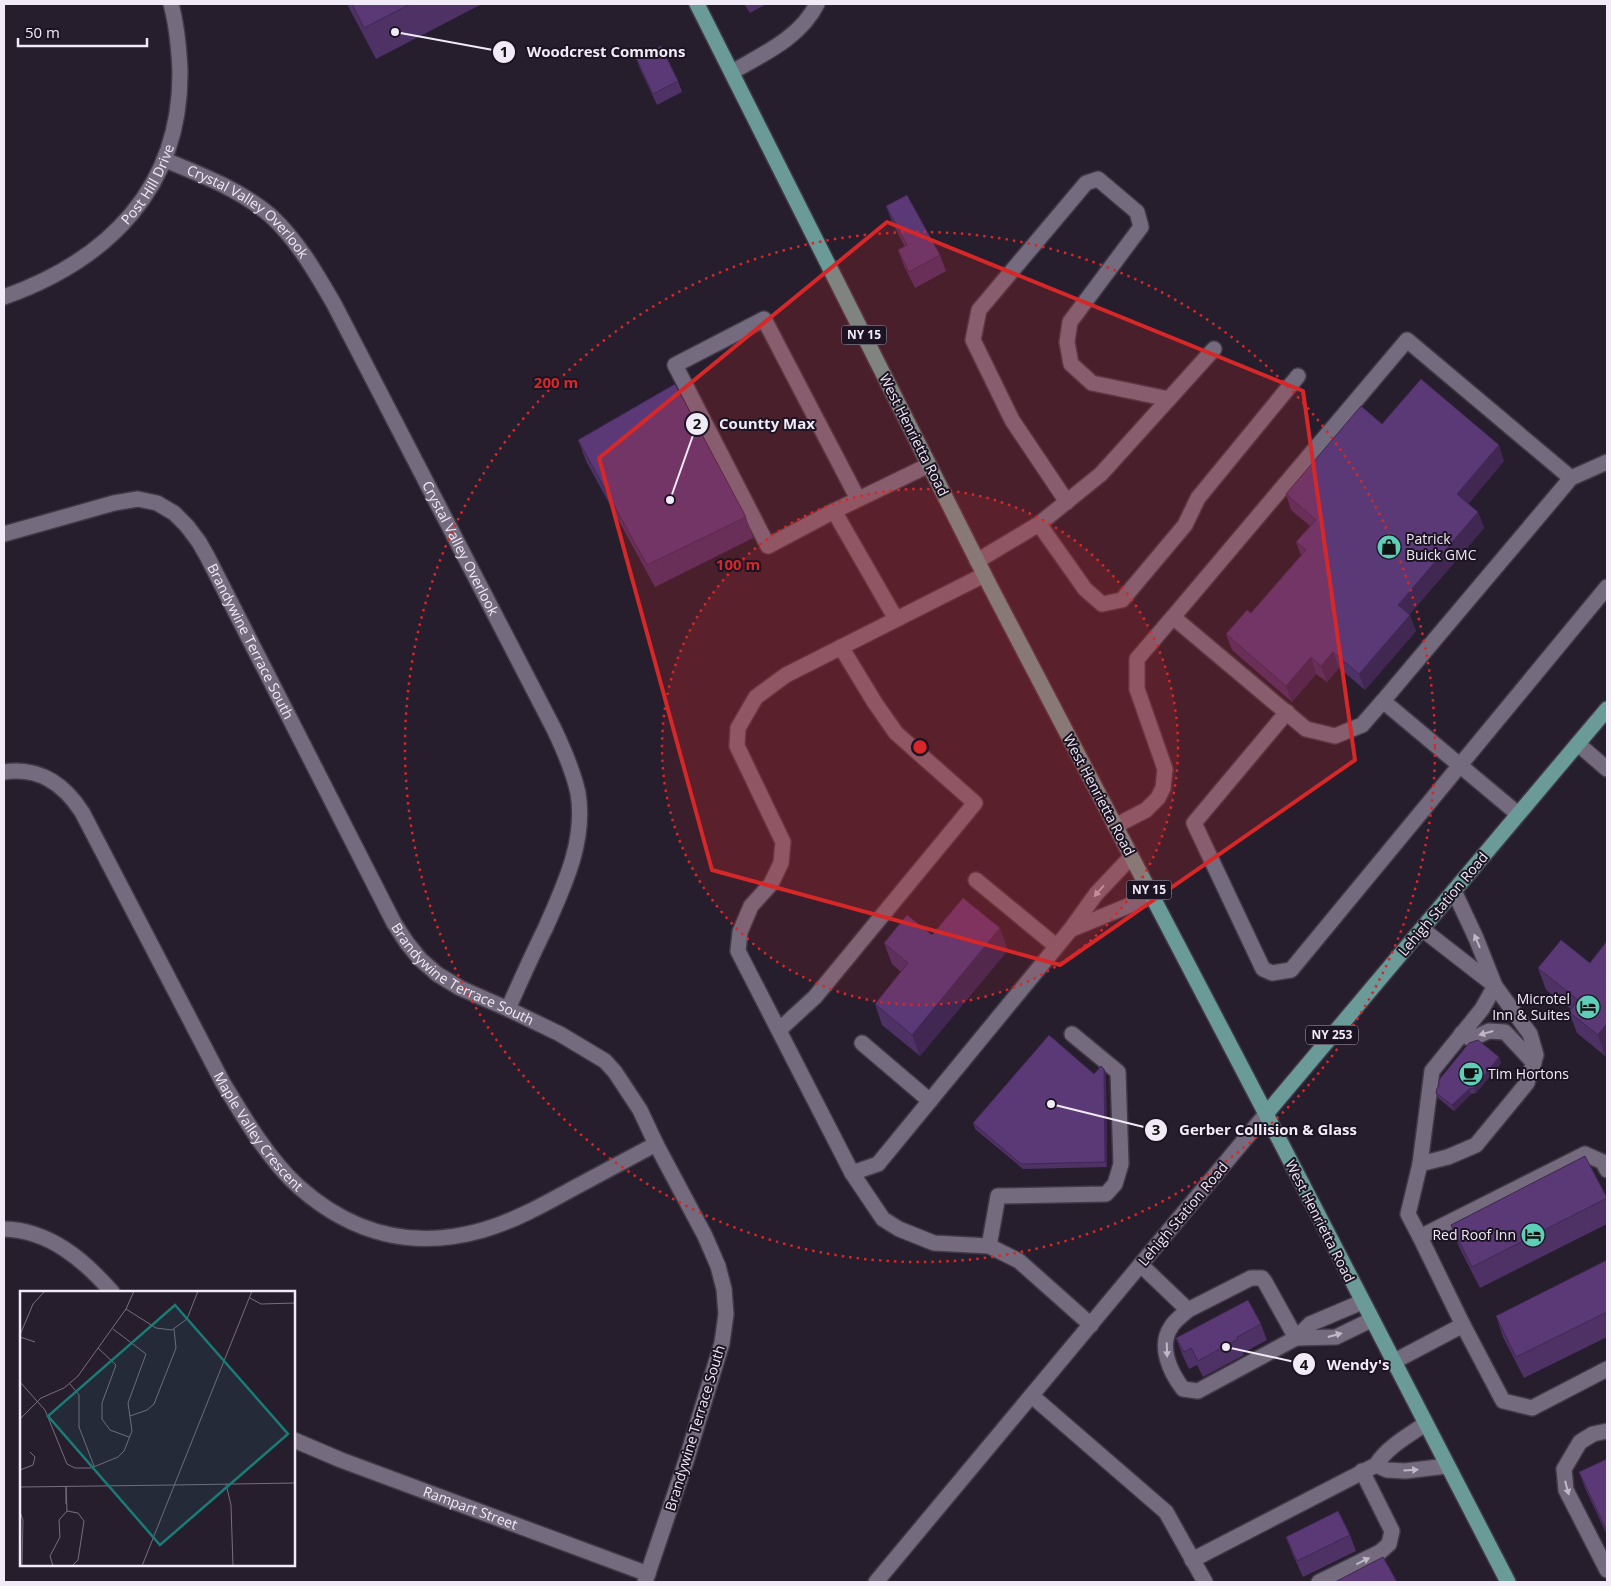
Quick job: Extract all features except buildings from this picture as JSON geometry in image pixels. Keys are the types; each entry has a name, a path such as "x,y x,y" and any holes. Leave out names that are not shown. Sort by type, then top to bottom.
{"main road":[{"name":"West Henrietta Road","path":"697,4 984,575 1508,1582"},
{"name":"Lehigh Station Road","path":"1266,1114 1607,709"}],"street":[{"name":"Post Hill Drive","path":"4,297 45,280 102,244 143,200 156,179 165,160 176,120 180,88 177,32 171,4"},
{"path":"732,72 775,47 795,32 808,20 817,4"},
{"name":"Crystal Valley Overlook","path":"165,160 209,178 241,195 270,216 292,239 313,268 334,304 527,676 571,766 578,795 579,823 576,851 566,880 508,1009"},
{"path":"1066,502 1012,420 973,340 979,310 1086,183 1098,179 1137,212 1141,227 1070,322 1067,342 1071,364 1092,383 1169,399"},
{"path":"858,499 764,319 675,365 768,546 834,511 929,465"},
{"path":"1115,826 1146,810 1158,798 1163,788 1165,769 1136,688 1137,659 1407,340 1571,478"},
{"path":"977,561 1039,524 1101,474 1214,349"},
{"path":"1039,524 1085,590 1102,604 1122,600 1185,524 1198,498 1298,376"},
{"path":"1173,617 1306,729 1335,736 1362,725 1571,478 1607,462"},
{"name":"Brandywine Terrace South","path":"4,534 114,503 138,499 157,503 174,513 187,526 208,556 394,923 407,943 420,959 437,974 460,988 560,1034 605,1061 615,1072 640,1110 705,1236 718,1266 724,1288 726,1314 722,1343 647,1578"},
{"path":"834,511 896,620"},
{"path":"984,575 786,675 756,696 738,728 737,746 783,842 781,863 771,884 751,906 740,932 738,951 852,1173 883,1219 899,1229 934,1243 989,1246 1019,1261 1091,1325"},
{"path":"1287,712 1194,823 1263,969 1272,973 1291,970 1607,587"},
{"path":"779,1030 815,997 975,803 896,733 875,704 841,648"},
{"path":"1383,701 1518,814"},
{"path":"1578,744 1607,769"},
{"name":"Maple Valley Crescent","path":"4,772 26,771 39,775 51,780 73,799 82,812 224,1083 246,1121 272,1156 298,1186 329,1210 357,1225 388,1235 420,1238 453,1237 514,1219 542,1206 656,1144"},
{"path":"852,1173 878,1164 1070,929 1096,894 1131,857"},
{"path":"976,880 1056,946"},
{"path":"1420,1164 1448,1157 1476,1145 1527,1083 1536,1055 1530,1034 1495,986 1476,938 1454,891"},
{"path":"1070,929 1152,896"},
{"path":"1422,929 1495,986"},
{"path":"1495,986 1482,1008 1432,1071 1420,1164 1408,1214 1462,1325 1503,1401 1532,1408 1607,1369"},
{"path":"1462,1033 1471,1039 1489,1031 1504,1032 1534,1063"},
{"path":"989,1246 998,1196 1106,1194 1115,1184 1122,1164 1118,1072 1072,1034"},
{"path":"862,1043 930,1101"},
{"name":"Lehigh Station Road","path":"876,1582 1266,1114"},
{"path":"1420,1237 1585,1154 1604,1162 1607,1170"},
{"path":"4,1229 17,1229 45,1238 74,1255 111,1291"},
{"path":"1141,1265 1188,1310"},
{"path":"1296,1338 1262,1278 1251,1278 1188,1310 1168,1331 1165,1346 1167,1359 1183,1389 1198,1391 1296,1338 1310,1324 1362,1302"},
{"path":"1296,1338 1336,1337 1371,1320"},
{"path":"1393,1362 1462,1325"},
{"path":"1032,1396 1166,1512 1205,1582"},
{"path":"1192,1560 1376,1465 1381,1456 1389,1449 1425,1424"},
{"path":"1600,1432 1580,1442 1564,1470 1566,1490 1607,1570"},
{"name":"Rampart Street","path":"295,1440 647,1578"},
{"path":"1376,1465 1387,1470 1447,1466"},
{"path":"1319,1582 1380,1552 1389,1544 1392,1531 1362,1471"}],"highlighted area":[{"path":"887,222 1303,391 1355,760 1060,965 712,870 599,458"}],"place":[{"name":"Woodcrest Commons","path":"395,32"},
{"name":"Countty Max","path":"670,500"},
{"name":"Patrick Buick GMC","path":"1389,547"},
{"name":"Microtel Inn & Suites","path":"1588,1007"},
{"name":"Tim Hortons","path":"1471,1074"},
{"name":"Gerber Collision & Glass","path":"1051,1104"},
{"name":"Red Roof Inn","path":"1533,1235"},
{"name":"Wendy's","path":"1226,1347"}]}
